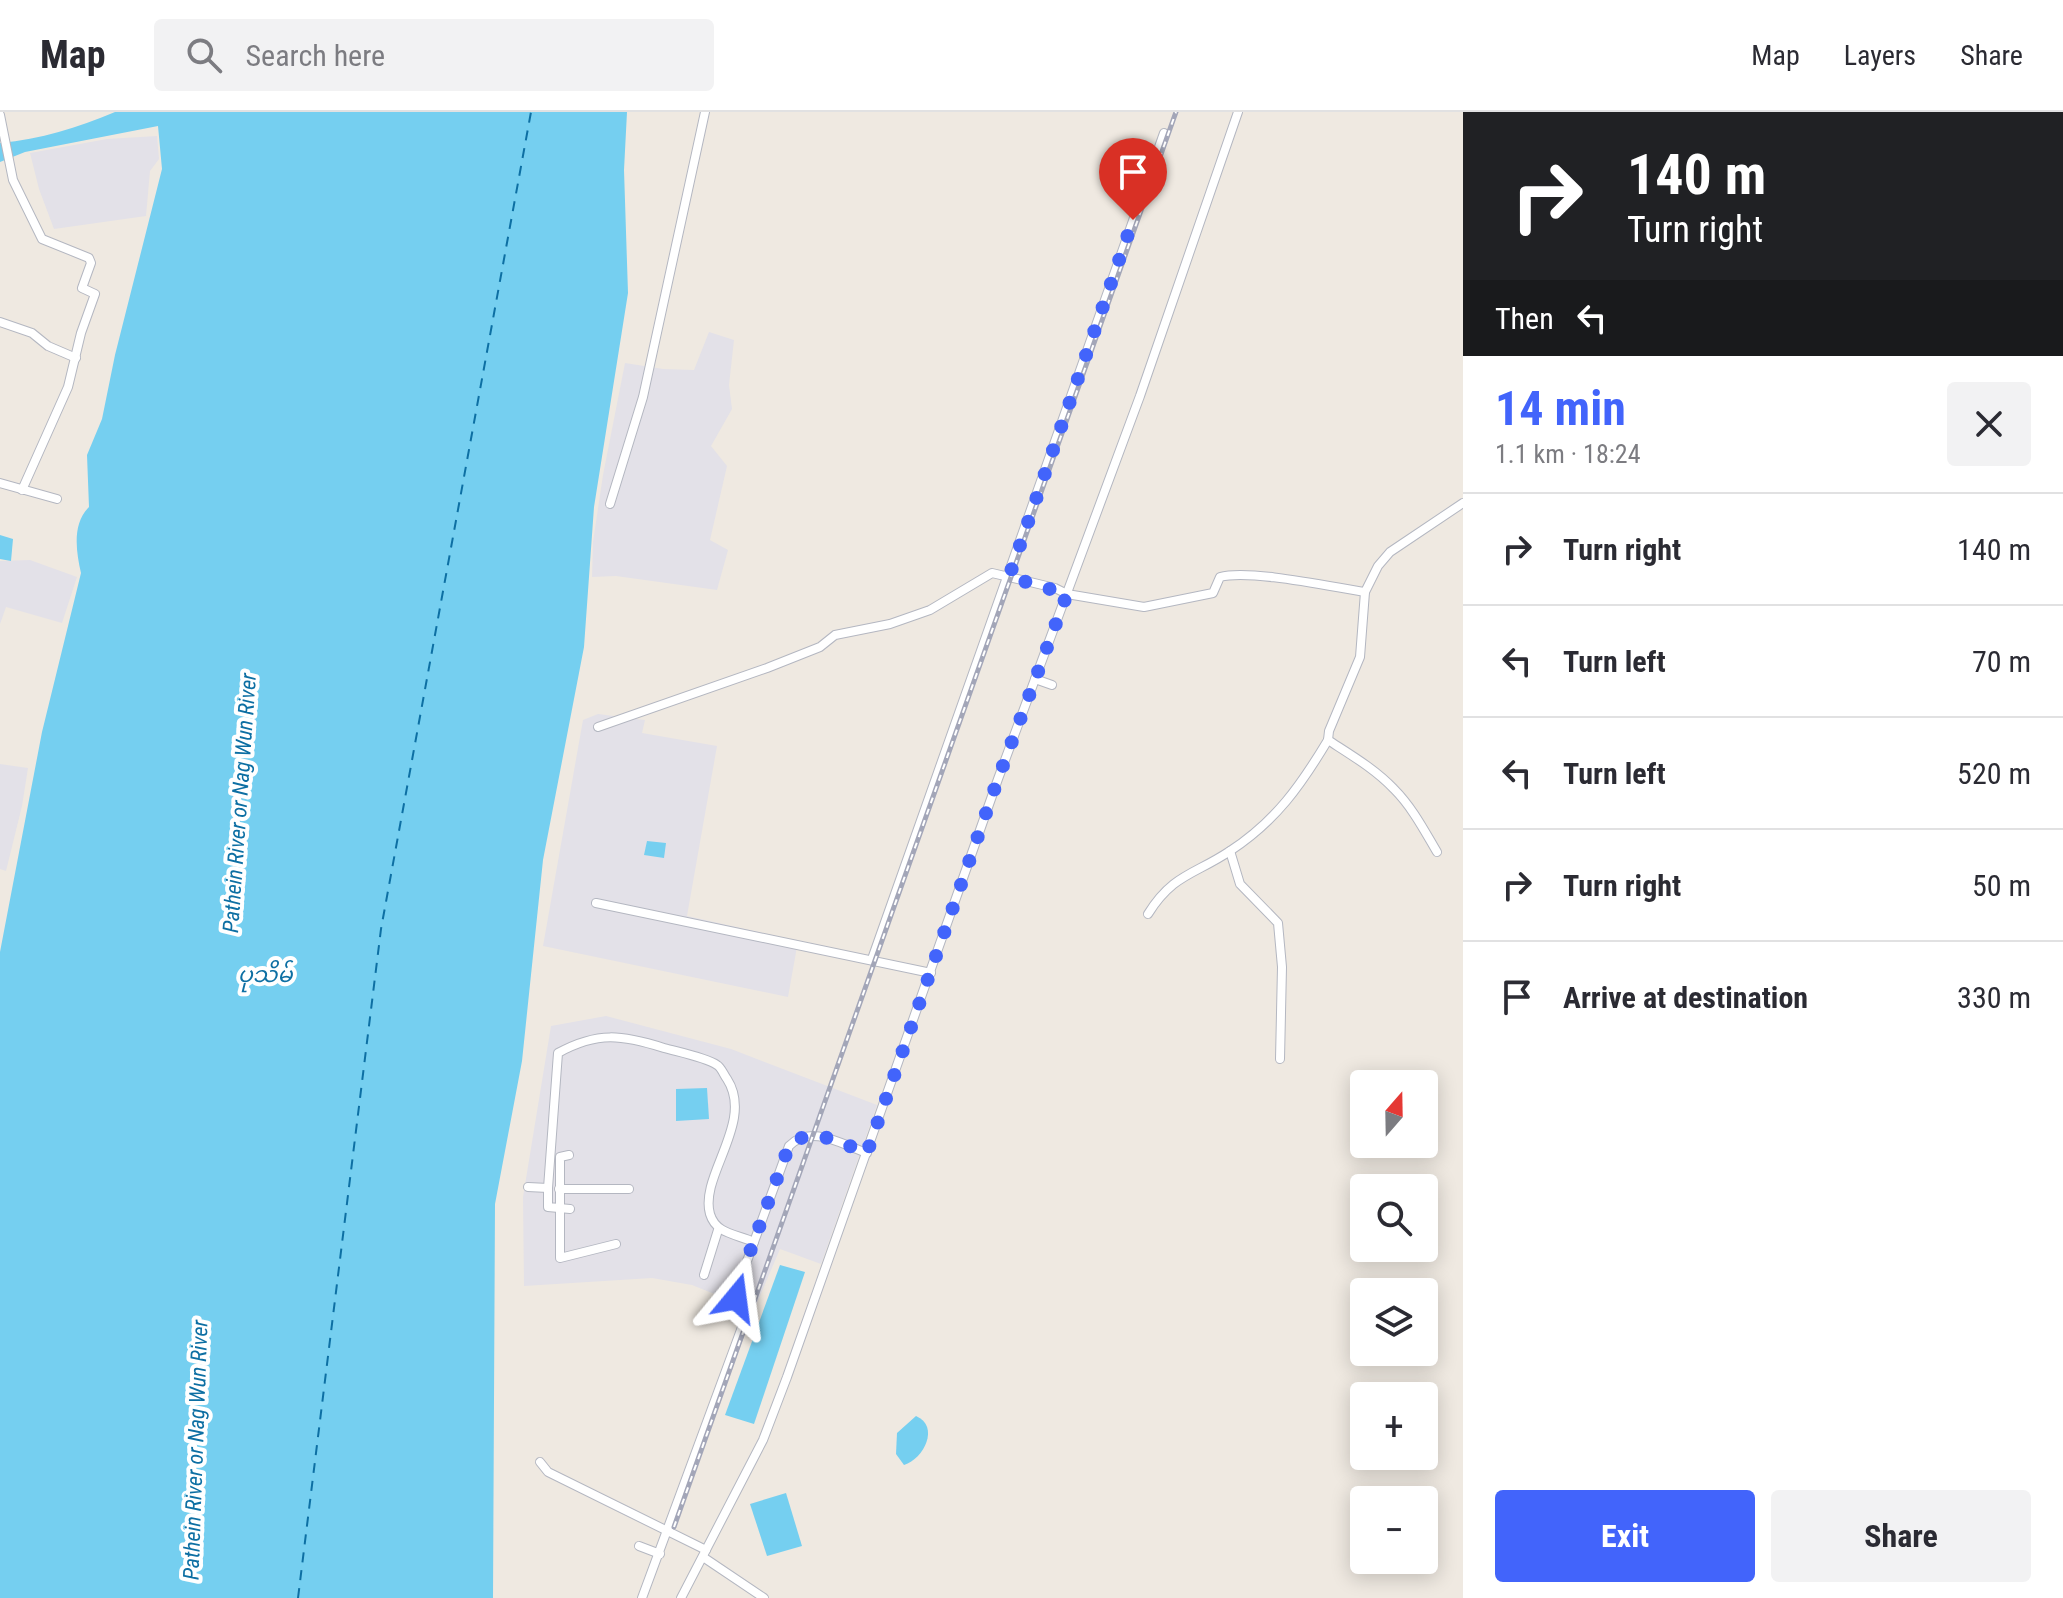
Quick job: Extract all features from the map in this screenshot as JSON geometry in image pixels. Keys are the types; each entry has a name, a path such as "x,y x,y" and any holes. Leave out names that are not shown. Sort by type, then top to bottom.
{"street":[{"path":"610,504 643,397 705,112"},
{"path":"681,1598 763,1440 1035,679 1140,396 1238,112"},
{"path":"0,115 13,180 42,239 89,258 91,263 82,288 95,294 81,333 68,387 22,490"},
{"path":"872,959 1164,133"},
{"path":"0,322 32,333 48,346 76,358"},
{"path":"0,483 57,499"},
{"path":"1148,914 1170,884 1230,851 1269,821 1299,788 1328,740 1360,657 1365,592 1378,566 1390,552 1463,503"},
{"path":"598,727 767,668 820,647 835,635 890,624 930,610 992,573 1067,594 1144,607 1213,593 1220,577 1227,575 1267,577 1365,592"},
{"path":"1035,679 1052,685"},
{"path":"1328,740 1367,765 1395,790 1417,818 1437,852"},
{"path":"1230,851 1240,884 1278,923 1282,967 1280,1059"},
{"path":"596,903 931,973"},
{"path":"570,1209 548,1207 558,1053 580,1041 633,1038 718,1065 733,1088 736,1113 707,1203 718,1230 754,1242"},
{"path":"642,1598 748,1311 735,1294 789,1146 798,1137 811,1134 867,1153"},
{"path":"569,1155 560,1157 559,1256 561,1259 616,1244"},
{"path":"528,1187 548,1188"},
{"path":"559,1189 629,1189"},
{"path":"704,1275 718,1230"},
{"path":"576,1255 580,1266"},
{"path":"540,1462 548,1472 642,1522 669,1531 764,1598"},
{"path":"639,1546 660,1554"}],"shaded area":[{"path":"157,136 159,159 150,171 146,216 54,229 30,153 107,139"},
{"path":"709,332 734,340 729,385 732,409 711,446 727,466 710,540 728,550 717,590 616,576 592,577 593,542 603,475 625,363 694,370"},
{"path":"30,560 77,577 62,623 6,607 0,624 0,561"},
{"path":"598,714 645,720 642,733 717,746 687,916 798,941 788,997 543,946 583,720"},
{"path":"0,764 28,768 6,871 0,869"},
{"path":"606,1016 731,1049 877,1105 821,1264 780,1249 754,1310 692,1285 652,1278 524,1286 523,1197 551,1026"}],"water":[{"name":"ပုသိမ်","path":"115,112 627,112 624,170 628,293 594,507 584,647 543,860 522,1061 495,1204 493,1598 0,1598 0,952 42,732 81,573 77,538 80,521 89,507 87,455 102,419 162,169 158,126 25,152 0,162 0,143 59,132"},
{"path":"0,535 13,539 11,561 0,559"},
{"path":"647,841 666,843 664,858 644,855"},
{"path":"707,1088 709,1119 676,1121 676,1089"},
{"path":"780,1265 805,1272 754,1424 725,1415"},
{"path":"916,1416 927,1427 928,1434 918,1456 904,1465 896,1454 897,1433"},
{"path":"786,1493 802,1546 767,1556 750,1504"}],"ferry route":[{"path":"298,1598 381,929 531,112"}],"railway":[{"path":"674,1527 1176,112"}],"route":[{"path":"736,1298 737,1287 789,1146 798,1137 811,1134 867,1153 998,779 1067,594 1009,577 1133,220"}],"water label":[{"name":"Pathein River or Nag Wun River","path":"239,803"},
{"name":"Pathein River or Nag Wun River","path":"195,1450"}]}
